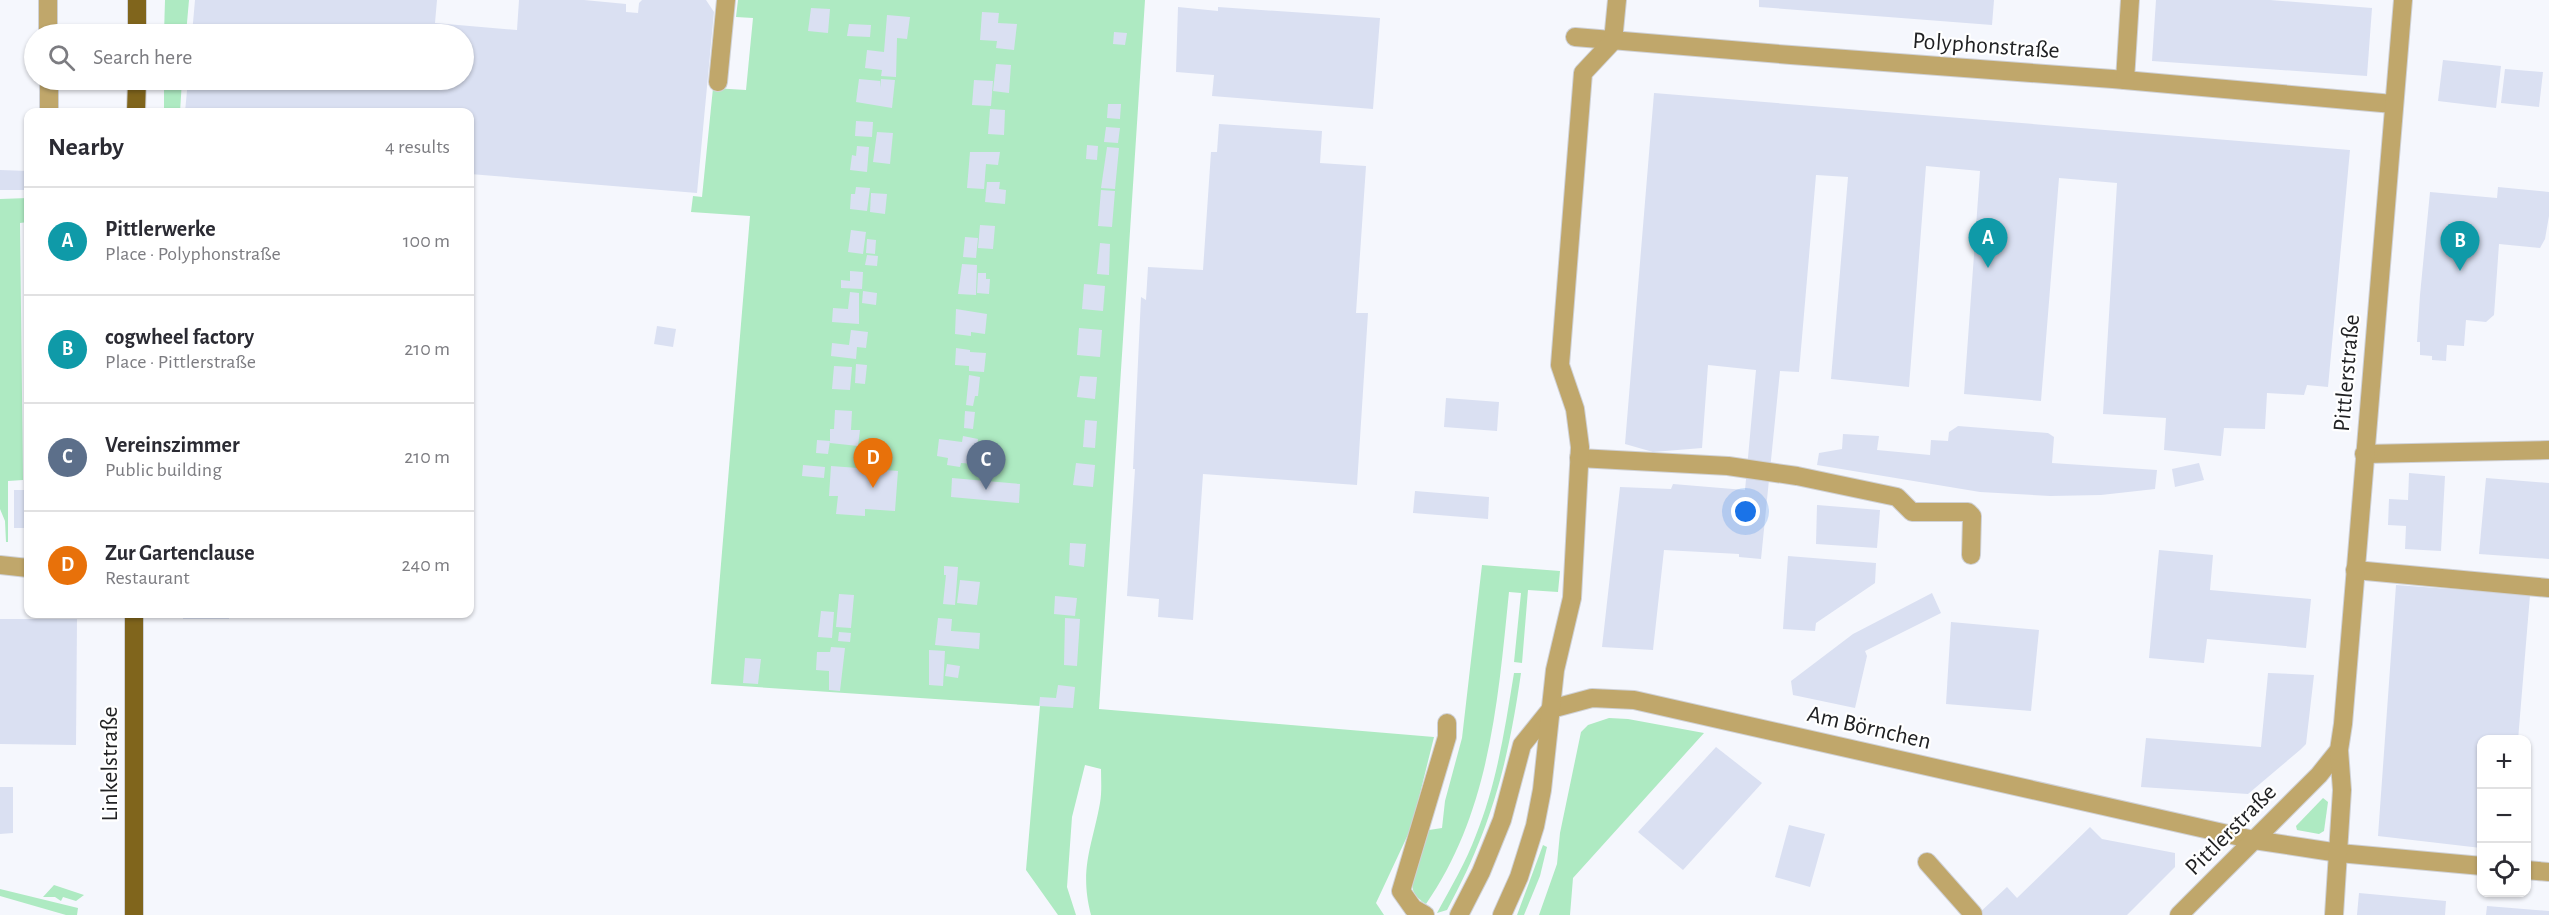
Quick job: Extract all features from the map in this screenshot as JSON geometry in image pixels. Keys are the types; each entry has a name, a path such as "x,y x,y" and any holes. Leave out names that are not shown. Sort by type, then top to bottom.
{"main road":[{"path":"137,0 137,24"},
{"path":"136,90 136,108"},
{"name":"Linkelstraße","path":"134,618 134,915"}],"street":[{"path":"48,0 48,24"},
{"path":"718,82 726,0"},
{"path":"1502,915 1519,877 1535,826 1542,790 1555,670 1572,598 1580,458 1575,409 1560,365 1583,73 1613,41 1617,0"},
{"path":"2125,80 2130,0"},
{"name":"Pittlerstraße","path":"2339,852 2342,790 2339,750 2403,0"},
{"name":"Polyphonstraße","path":"1575,37 2125,80 2393,104"},
{"path":"49,90 49,108"},
{"path":"2364,454 2549,450"},
{"path":"1580,458 1728,466 1797,476 1897,497 1912,512 1968,512 1972,516 1971,555"},
{"path":"0,565 24,568"},
{"path":"2355,570 2549,588"},
{"name":"Am Börnchen","path":"1551,709 1592,699 1634,700 2254,840 2339,852 2477,866"},
{"path":"1458,915 1481,872 1502,820 1522,745 1551,709"},
{"path":"1425,915 1413,908 1401,891 1447,737 1447,723"},
{"name":"Pittlerstraße","path":"2179,915 2319,776 2339,750"},
{"path":"2334,915 2339,852"},
{"path":"1927,862 1973,914"},
{"path":"2531,870 2549,872"}],"green space":[{"path":"165,0 189,0 187,24 164,24"},
{"path":"738,0 1145,0 1099,709 1434,737 1412,826 1376,903 1384,915 1091,915 1086,871 1101,799 1101,769 1085,765 1072,817 1067,887 1076,915 1058,915 1026,870 1040,706 711,684 750,216 691,212 693,196 702,197 713,88 746,90 753,18 736,17"},
{"path":"164,90 181,90 180,108 164,108"},
{"path":"24,198 24,222 20,223 23,480 8,481 8,542 6,542 5,521 0,509 0,199"},
{"path":"1482,565 1560,571 1558,592 1528,590 1522,663 1514,662 1521,593 1509,592 1495,714 1477,793 1464,832 1447,869 1426,904 1413,890 1413,877 1429,830 1442,828 1445,801 1462,738"},
{"path":"1514,673 1521,673 1510,737 1496,795 1475,852 1447,910 1437,913 1468,855 1490,795 1500,755"},
{"path":"1609,718 1628,719 1704,733 1573,878 1570,915 1539,915 1557,864 1560,833 1581,732 1588,725"},
{"path":"2323,798 2328,802 2324,831 2319,834 2297,830 2296,826"},
{"path":"1543,845 1547,847 1540,876 1524,915 1517,915"},
{"path":"54,885 84,895 76,901 63,897 61,901 55,897 43,897"},
{"path":"0,889 78,908 77,915 66,915 0,896"}],"building":[{"path":"195,0 437,0 435,23 447,24 193,24"},
{"path":"519,0 584,0 626,4 626,12 638,13 639,3 642,0 706,0 714,12 697,193 474,174 474,108 185,108 187,90 474,90 474,26 517,30"},
{"path":"1759,0 1994,0 1992,25 1759,7"},
{"path":"2156,0 2270,0 2372,8 2367,76 2152,61"},
{"path":"1178,7 1218,11 1218,7 1380,18 1373,109 1212,96 1214,75 1176,72"},
{"path":"811,8 830,9 828,33 808,31"},
{"path":"982,12 999,13 998,23 1017,24 1014,50 996,48 997,41 980,40"},
{"path":"887,15 910,17 907,39 897,38 896,77 881,76 882,70 865,68 867,50 884,52"},
{"path":"849,24 871,25 870,37 847,36"},
{"path":"1114,32 1127,33 1125,45 1113,44"},
{"path":"2443,60 2501,66 2496,108 2438,101"},
{"path":"996,64 1011,65 1009,93 993,91"},
{"path":"2505,69 2543,72 2539,107 2501,103"},
{"path":"859,79 880,81 880,88 881,79 895,80 892,108 856,102"},
{"path":"974,80 993,81 991,106 972,105"},
{"path":"1654,93 2350,150 2328,387 2307,385 2304,395 2267,393 2265,429 2224,428 2221,456 2164,450 2166,418 2103,414 2117,183 2059,178 2041,401 1964,394 1980,171 1926,166 1909,387 1831,379 1848,177 1816,175 1799,372 1780,371 1761,559 1739,557 1739,554 1664,550 1653,650 1602,647 1620,487 1671,489 1673,484 1745,490 1756,370 1708,365 1702,448 1653,452 1625,444"},
{"path":"1108,104 1121,104 1120,119 1107,118"},
{"path":"990,109 1005,110 1004,135 988,134"},
{"path":"856,121 873,122 872,137 855,136"},
{"path":"1219,124 1322,131 1320,163 1366,166 1356,313 1368,313 1357,485 1203,474 1193,620 1158,617 1159,599 1127,596 1135,469 1133,469 1141,297 1146,300 1148,267 1203,270 1211,152 1217,152"},
{"path":"1106,127 1120,128 1118,143 1104,142"},
{"path":"877,132 893,133 890,164 873,162"},
{"path":"1087,145 1098,146 1097,160 1086,159"},
{"path":"857,146 869,147 867,172 850,170 852,155 856,156"},
{"path":"1107,147 1119,148 1115,189 1101,188"},
{"path":"970,152 1000,152 998,165 986,164 984,189 967,188"},
{"path":"0,170 24,171 24,190 0,190"},
{"path":"987,182 1000,182 999,189 1006,190 1005,204 985,202"},
{"path":"856,187 870,188 867,211 850,209 851,194 855,194"},
{"path":"2498,187 2549,192 2549,216 2545,239 2540,248 2499,244 2494,315 2486,322 2466,320 2464,346 2447,345 2446,361 2432,360 2432,356 2420,355 2420,342 2417,342 2430,192 2497,198"},
{"path":"1101,190 1115,191 1112,227 1098,226"},
{"path":"871,193 887,194 885,214 870,212"},
{"path":"980,225 995,226 993,249 978,248"},
{"path":"851,230 866,232 863,254 848,252"},
{"path":"965,237 978,238 976,258 963,257"},
{"path":"867,239 876,240 875,254 866,253"},
{"path":"1100,243 1110,244 1109,275 1097,274"},
{"path":"867,255 878,256 877,266 865,265"},
{"path":"962,264 977,265 976,295 958,294"},
{"path":"850,271 863,272 862,289 841,288 841,280 850,281"},
{"path":"978,273 986,273 986,279 990,279 989,294 977,293"},
{"path":"1084,284 1105,286 1103,311 1082,309"},
{"path":"863,291 877,293 876,305 862,303"},
{"path":"850,292 859,293 859,324 832,322 833,308 848,309"},
{"path":"956,309 987,314 985,334 971,332 971,336 955,334"},
{"path":"657,326 676,329 673,347 654,344"},
{"path":"1079,328 1102,330 1100,357 1077,355"},
{"path":"851,330 868,332 866,348 857,347 856,359 831,356 832,343 849,345"},
{"path":"956,348 986,353 984,372 969,371 969,366 955,365"},
{"path":"856,364 867,365 865,384 855,383"},
{"path":"834,366 852,367 850,390 832,389"},
{"path":"969,375 980,377 978,396 975,396 973,406 966,405"},
{"path":"1080,376 1097,377 1095,399 1077,397"},
{"path":"1446,398 1499,402 1497,431 1444,427"},
{"path":"835,410 852,411 851,430 860,430 858,446 830,443 830,429 834,429"},
{"path":"965,411 975,412 973,429 964,428"},
{"path":"1085,420 1097,421 1095,448 1083,447"},
{"path":"1958,426 2048,433 2054,437 2052,463 2157,470 2155,489 2101,495 2050,496 1980,492 1817,465 1819,453 1842,449 1843,434 1879,436 1877,450 1930,455 1931,440 1948,441 1949,432"},
{"path":"963,436 978,439 975,464 961,463 960,467 947,465 948,458 937,456 939,439 962,442"},
{"path":"817,440 830,441 828,454 816,453"},
{"path":"1076,463 1095,465 1093,487 1073,485"},
{"path":"2199,463 2204,480 2175,487 2172,469"},
{"path":"803,465 825,467 824,478 802,476"},
{"path":"831,466 898,471 895,511 865,509 865,516 836,514 838,496 829,496"},
{"path":"2409,473 2445,476 2441,551 2405,549 2406,526 2388,525 2389,499 2408,500"},
{"path":"952,478 1020,484 1019,503 951,497"},
{"path":"2486,478 2549,483 2549,559 2479,554"},
{"path":"14,490 24,490 24,528 14,528"},
{"path":"1415,491 1489,497 1488,519 1413,513"},
{"path":"1817,505 1880,510 1877,548 1816,544"},
{"path":"1070,543 1086,544 1084,567 1069,565"},
{"path":"2159,550 2213,555 2210,590 2311,599 2306,648 2207,639 2204,663 2149,658"},
{"path":"1788,556 1876,563 1875,583 1816,623 1815,631 1783,629"},
{"path":"944,566 958,567 955,605 943,604 946,575 944,575"},
{"path":"960,580 980,582 977,605 957,603"},
{"path":"2396,585 2530,595 2518,735 2477,735 2477,848 2378,836"},
{"path":"1932,593 1941,613 1865,651 1867,656 1855,708 1793,695 1791,681 1853,634"},
{"path":"839,594 854,595 851,628 836,627"},
{"path":"1055,596 1077,598 1075,616 1054,614"},
{"path":"821,611 834,612 832,638 818,637"},
{"path":"183,618 229,618 229,619"},
{"path":"938,618 952,619 951,631 980,633 979,649 935,645"},
{"path":"1065,618 1080,619 1077,666 1064,665"},
{"path":"0,619 77,619 76,745 0,744"},
{"path":"1951,622 2039,630 2031,711 1946,704"},
{"path":"839,632 851,633 850,642 838,641"},
{"path":"831,647 845,648 840,691 829,690 829,671 816,670 817,652 830,652"},
{"path":"929,650 945,651 943,686 929,685"},
{"path":"745,658 761,659 758,684 743,683"},
{"path":"947,664 960,666 958,678 945,676"},
{"path":"2268,673 2314,675 2306,744 2300,750 2248,794 2141,787 2146,738 2261,747"},
{"path":"1058,685 1075,687 1073,708 1039,706 1040,697 1056,698"},
{"path":"1716,747 1762,783 1683,870 1638,832"},
{"path":"0,787 13,787 13,833 0,834"},
{"path":"1789,825 1825,834 1810,887 1775,877"},
{"path":"2090,827 2102,839 2175,853 2175,867 2127,915 1977,915 2007,887 2017,898"},
{"path":"2359,893 2446,901 2445,915 2357,915"},
{"path":"2487,906 2549,911 2549,915 2486,915"}],"place":[{"name":"Pittlerwerke","path":"1988,268"},
{"name":"cogwheel factory","path":"2460,271"},
{"name":"Zur Gartenclause","path":"873,488"},
{"name":"Vereinszimmer","path":"986,490"}]}
